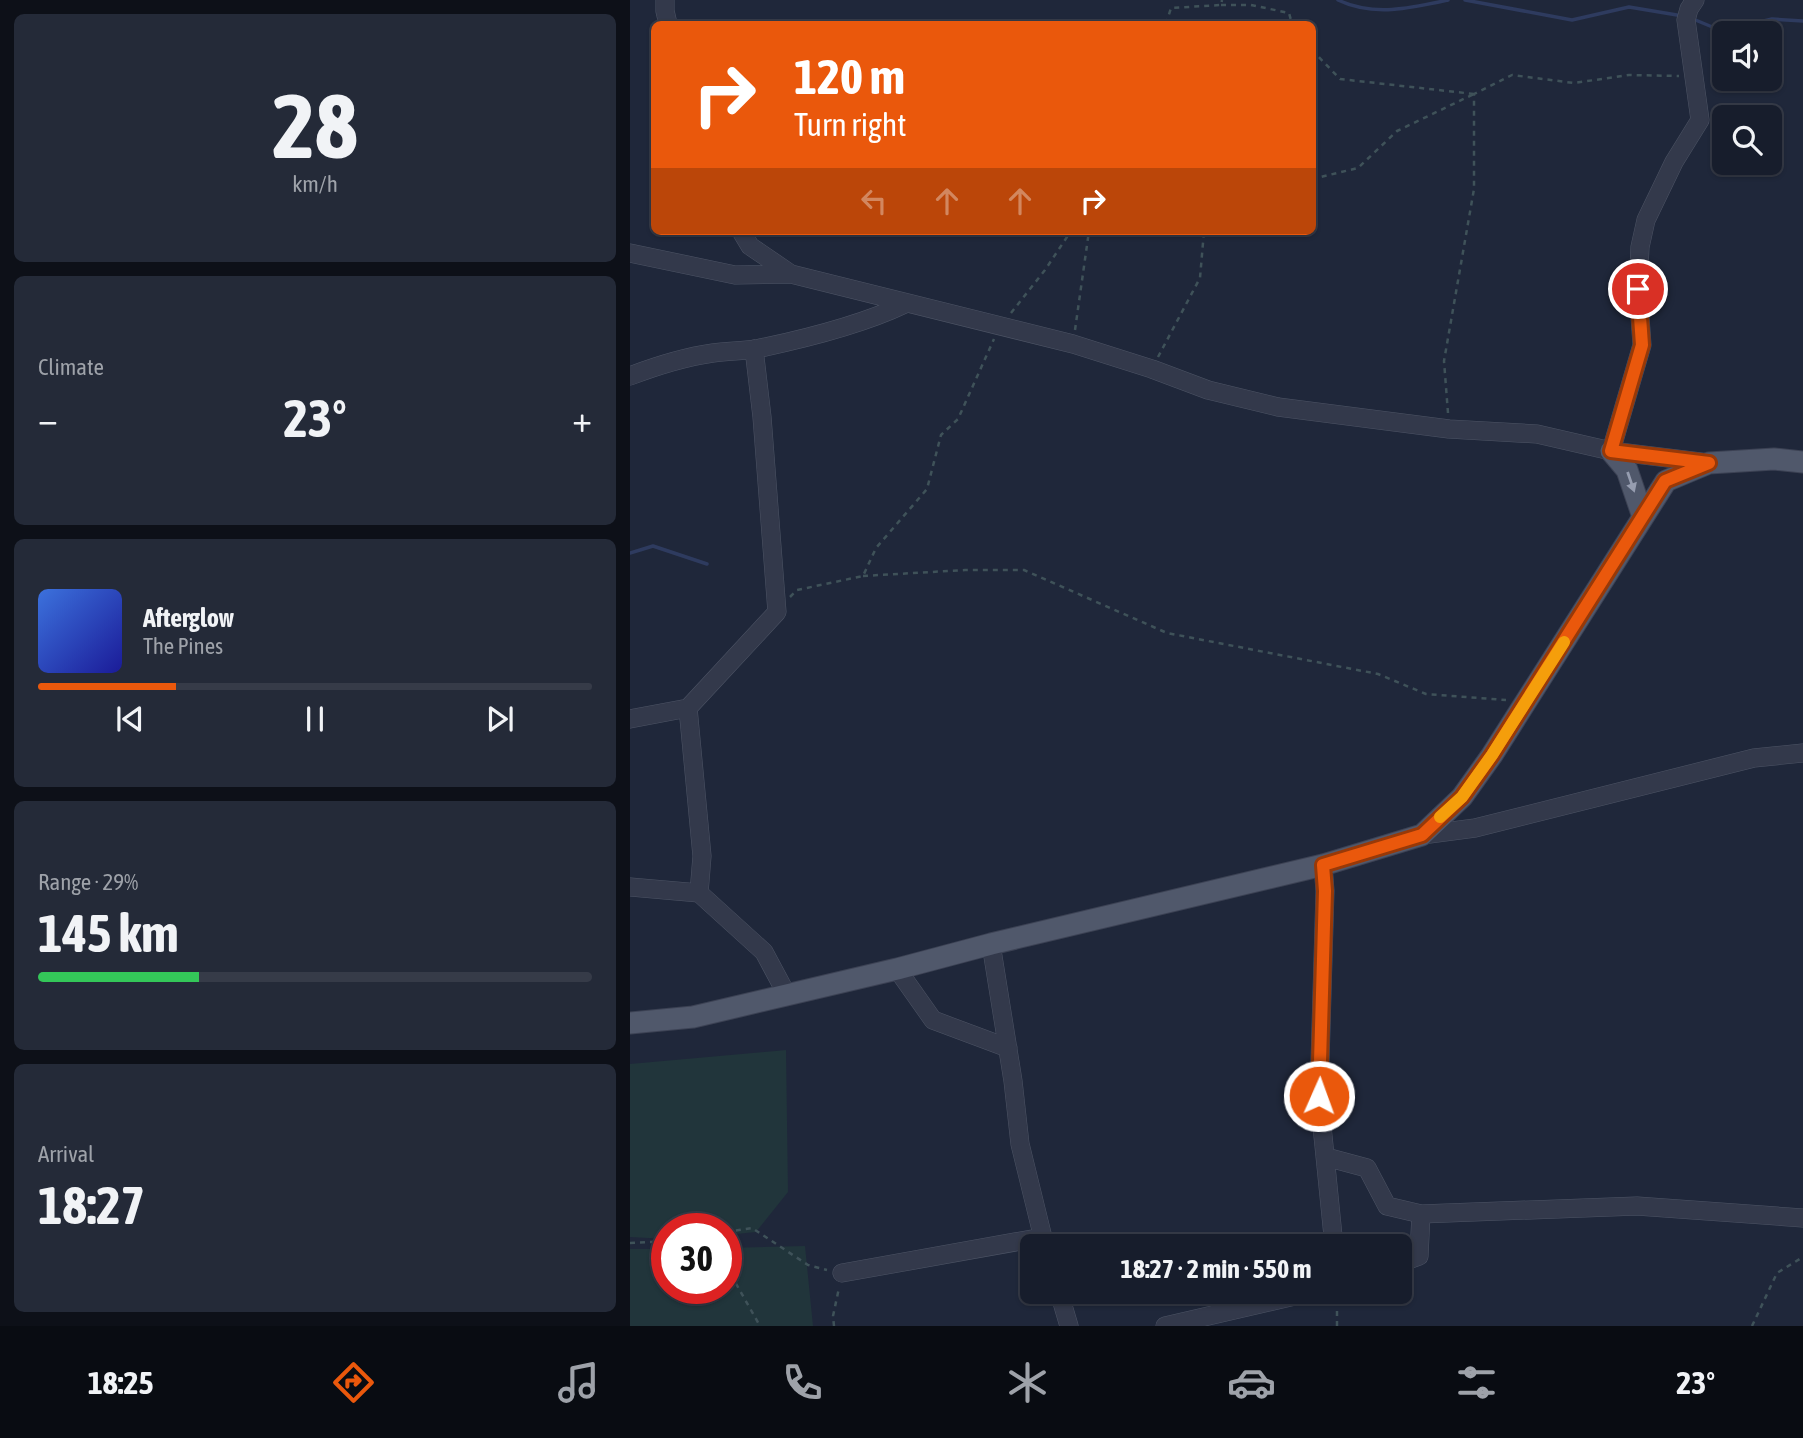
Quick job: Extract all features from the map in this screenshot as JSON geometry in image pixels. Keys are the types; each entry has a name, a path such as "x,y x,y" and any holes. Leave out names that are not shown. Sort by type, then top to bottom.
{"main road":[{"path":"1611,451 1627,470 1643,517"},
{"path":"630,1023 693,1017 897,969 1323,865 1422,835 1462,797 1492,755 1665,481 1709,463 1774,460 1803,462"}],"street":[{"path":"665,0 668,21"},
{"path":"1611,451 1642,345 1638,289 1640,247 1646,220 1674,162 1700,120 1686,20 1688,3"},
{"path":"743,235 750,246 790,274"},
{"path":"630,253 735,275 790,274 1073,344 1208,390 1278,407 1450,429 1537,434 1611,451 1709,463"},
{"path":"630,376 711,353 754,349 884,314 905,304"},
{"path":"630,719 688,708 777,612 754,349"},
{"path":"688,708 702,856 699,893"},
{"path":"1422,835 1475,828 1754,758 1803,753"},
{"path":"1323,865 1325,891 1319,1096 1333,1234"},
{"path":"630,887 699,893 764,952 787,995"},
{"path":"991,944 1020,1144 1042,1234"},
{"path":"897,969 933,1020 1008,1048"},
{"path":"1326,1157 1367,1168 1387,1206 1421,1214 1637,1206 1803,1218"},
{"path":"1412,1259 1419,1256 1421,1214"},
{"path":"842,1273 1020,1245"},
{"path":"1063,1304 1069,1326"},
{"path":"1165,1326 1260,1304"}],"path":[{"path":"1221,5 1222,0"},
{"path":"1167,21 1171,8 1221,5 1251,5 1289,13 1292,21"},
{"path":"1316,54 1340,79 1474,94"},
{"path":"1316,178 1358,168 1397,131 1512,75 1574,83 1629,75 1693,77"},
{"path":"1450,429 1444,360 1474,188 1474,94"},
{"path":"863,576 876,548 927,489 941,435 958,419 1000,327 1045,270 1067,235"},
{"path":"1073,344 1089,235"},
{"path":"1152,369 1200,278 1204,235"},
{"path":"777,612 797,590 863,576 965,570 1024,570 1167,633 1377,674 1426,694 1524,701"},
{"path":"742,1230 752,1228 808,1265 842,1273 833,1316 834,1326"},
{"path":"630,1243 651,1242"},
{"path":"1752,1326 1777,1273 1803,1257"},
{"path":"742,1294 760,1326"},
{"path":"1337,1304 1337,1326"}],"shaded area":[{"path":"786,1050 788,1192 756,1232 742,1233 742,1213 651,1213 651,1238 630,1237 630,1064"},
{"path":"805,1246 813,1326 630,1326 630,1249 651,1249 651,1304 742,1304 742,1248"}],"waterway":[{"path":"1338,0 1379,10 1448,0"},
{"path":"1465,0 1572,20 1629,7 1683,16"},
{"path":"1693,19 1722,31 1772,19 1803,21"},
{"path":"630,553 653,546 707,564"}],"slow traffic":[{"path":"1440,817 1462,797 1492,755 1564,642"}],"route":[{"path":"1319,1096 1325,891 1323,865 1422,835 1462,797 1492,755 1665,481 1709,463 1611,451 1642,345 1638,289"}]}
